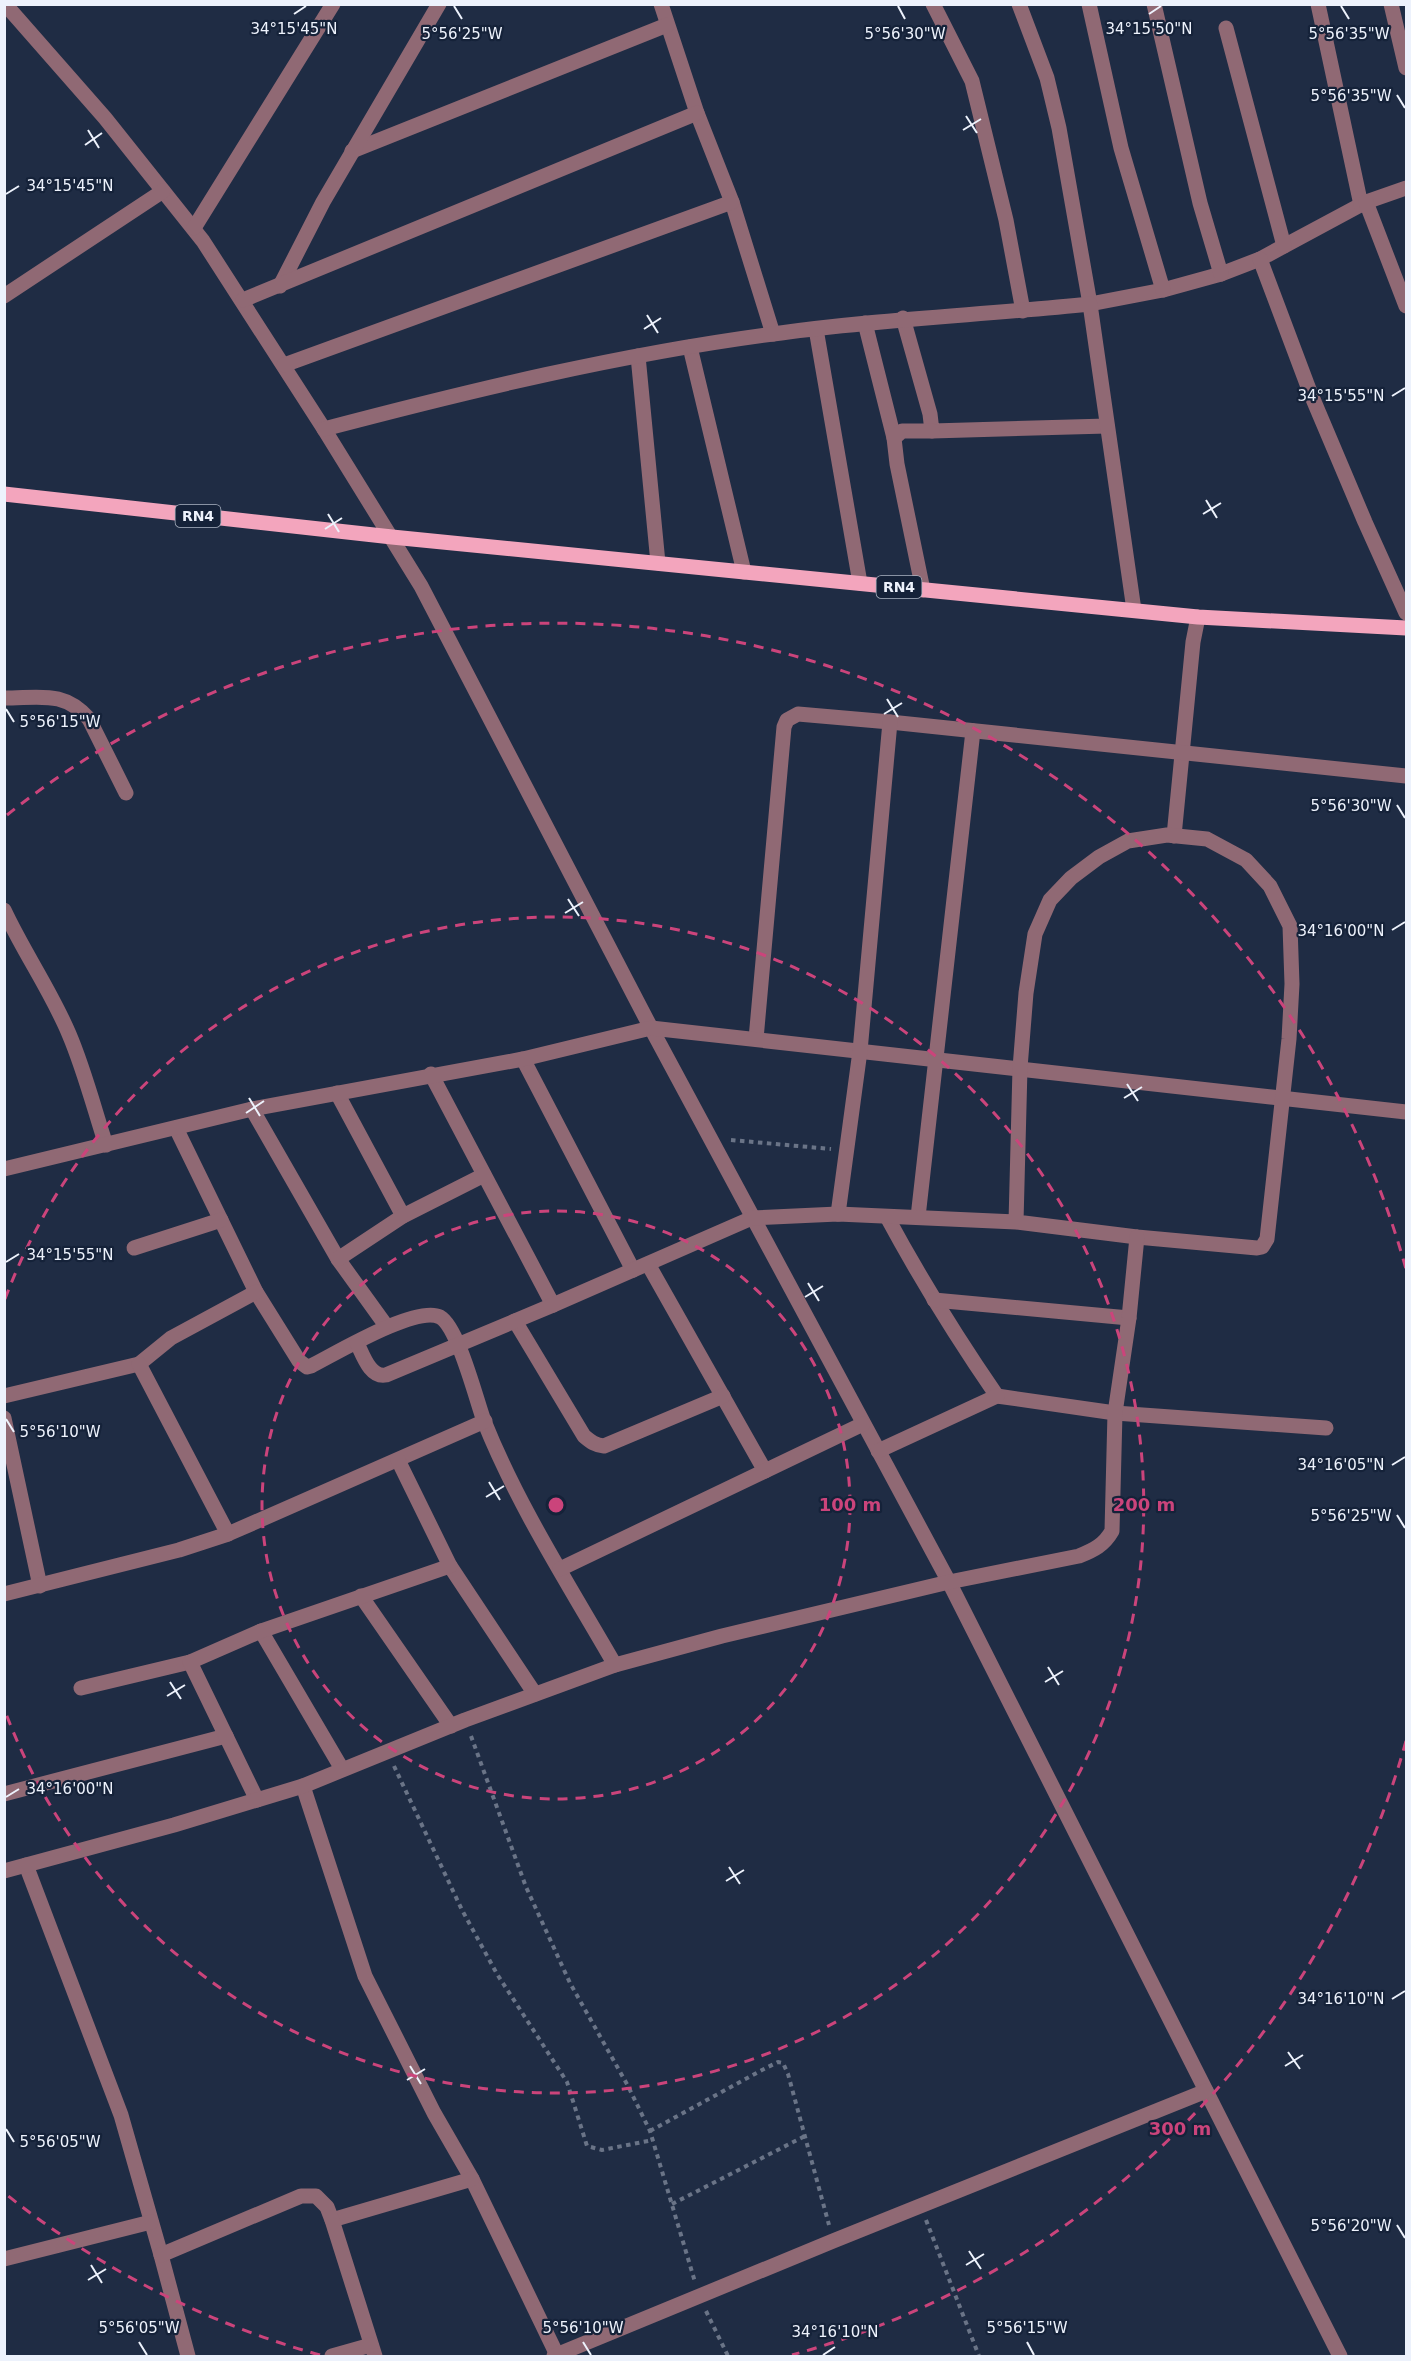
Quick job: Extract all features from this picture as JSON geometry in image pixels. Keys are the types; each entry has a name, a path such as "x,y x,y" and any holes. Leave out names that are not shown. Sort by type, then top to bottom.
{"main road":[{"name":"RN4","path":"4,494 392,537 1198,617 1407,628"}],"street":[{"path":"5,4 105,118 194,228 243,300 421,586 709,1138 949,1582 1340,2356"},
{"path":"194,228 333,4"},
{"path":"280,286 323,202 439,4"},
{"path":"661,4 697,112 732,202 773,334"},
{"path":"933,4 972,81 980,108 1006,220 1023,311"},
{"path":"1019,4 1047,78 1059,128 1090,304 1134,610"},
{"path":"1089,4 1121,148 1163,290"},
{"path":"1154,4 1200,203 1221,274"},
{"path":"1318,4 1364,204 1407,306"},
{"path":"1391,4 1407,68"},
{"path":"352,151 667,25"},
{"path":"1226,28 1284,246"},
{"path":"243,300 697,112"},
{"path":"324,429 461,393 690,347 816,328 903,318 1023,311 1090,304 1163,290 1221,274 1260,259 1364,204 1407,188"},
{"path":"4,296 163,190"},
{"path":"284,365 732,202"},
{"path":"1260,259 1310,392 1365,522 1407,613"},
{"path":"903,318 930,414 932,431"},
{"path":"865,323 894,438 897,464 923,590"},
{"path":"816,328 860,583"},
{"path":"690,347 744,572"},
{"path":"638,356 658,563"},
{"path":"894,438 902,431 1107,426"},
{"path":"1174,836 1193,642 1198,617"},
{"path":"4,698 57,697 70,701 81,709 89,719 126,793"},
{"path":"756,1039 784,727 787,720 798,714 1407,776"},
{"path":"838,1214 860,1051 890,722"},
{"path":"918,1217 973,731"},
{"path":"357,1343 373,1372 380,1376 553,1305 752,1218 838,1214 1016,1222 1137,1237 1262,1247 1267,1239 1290,1028 1292,984 1290,926 1270,886 1246,860 1207,839 1174,836 1128,841 1071,878 1050,900 1035,934 1026,993 1020,1068 1016,1222"},
{"path":"4,910 70,1035 106,1144"},
{"path":"4,1169 252,1109 431,1074 523,1059 651,1028 1407,1112"},
{"path":"523,1059 633,1270"},
{"path":"431,1074 553,1305"},
{"path":"337,1092 403,1216"},
{"path":"252,1109 338,1259 387,1327"},
{"path":"176,1128 256,1292 298,1361 307,1367 387,1327 419,1315 440,1317 446,1322 459,1344 485,1421 505,1468 615,1665"},
{"path":"338,1259 403,1216 484,1175"},
{"path":"886,1216 966,1352 997,1396"},
{"path":"134,1248 221,1220"},
{"path":"4,1871 303,1786 458,1723 615,1665 722,1636 949,1582 1079,1556 1094,1550 1106,1542 1112,1531 1115,1413 1129,1318 1137,1237"},
{"path":"648,1264 765,1471"},
{"path":"4,1396 139,1364 171,1338 256,1292"},
{"path":"934,1300 1129,1318"},
{"path":"515,1321 584,1436 591,1443 604,1446 723,1396"},
{"path":"139,1364 228,1534"},
{"path":"878,1451 997,1396 1115,1413 1326,1428"},
{"path":"4,1418 40,1586"},
{"path":"4,1594 179,1550 228,1534 485,1421"},
{"path":"560,1569 863,1424"},
{"path":"398,1460 450,1566 535,1694"},
{"path":"81,1688 190,1662 261,1631 450,1566"},
{"path":"360,1596 458,1723"},
{"path":"261,1631 342,1769"},
{"path":"190,1662 257,1800"},
{"path":"4,1794 226,1736"},
{"path":"303,1786 365,1976 434,2113 472,2178 556,2356 921,2205 1206,2091"},
{"path":"26,1865 120,2115 188,2356"},
{"path":"332,2220 472,2178"},
{"path":"161,2255 301,2196 316,2196 322,2201 332,2220 373,2350 332,2356"},
{"path":"4,2259 151,2222"}],"path":[{"path":"709,1138 847,1150"},
{"path":"458,1723 526,1887 570,1983 628,2086 650,2131 699,2297 728,2356"},
{"path":"387,1752 467,1919 497,1974 567,2082 587,2146 602,2150 653,2140"},
{"path":"650,2131 778,2062 786,2066 833,2241"},
{"path":"672,2205 805,2136"},
{"path":"921,2205 979,2356"}]}
